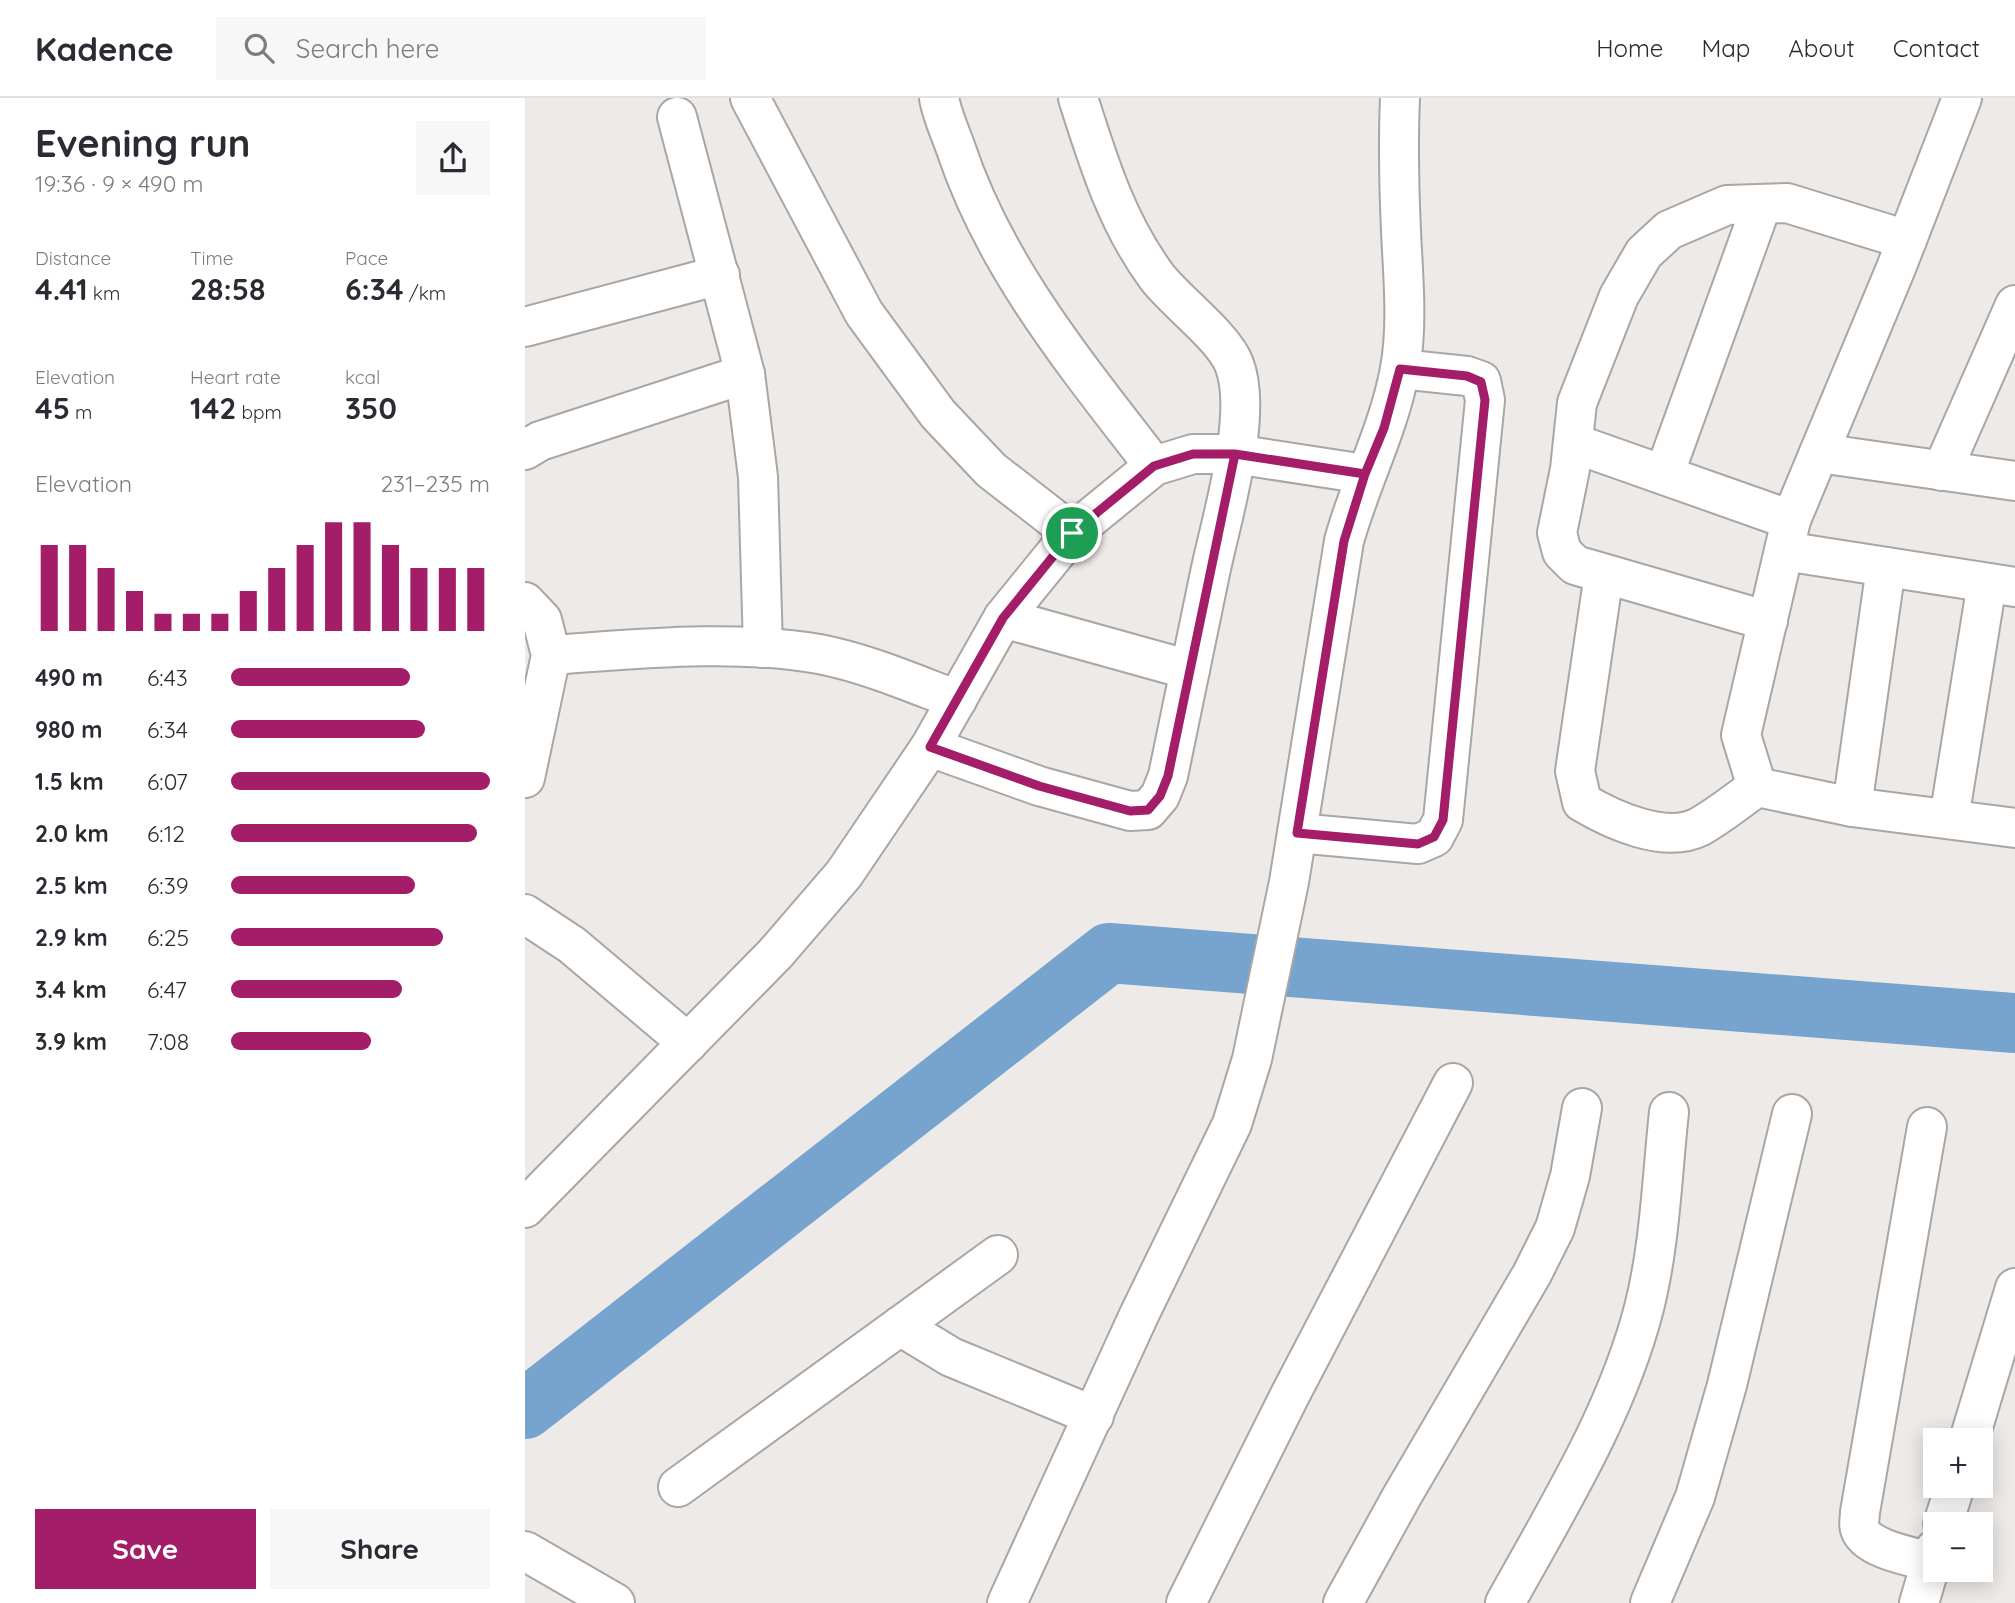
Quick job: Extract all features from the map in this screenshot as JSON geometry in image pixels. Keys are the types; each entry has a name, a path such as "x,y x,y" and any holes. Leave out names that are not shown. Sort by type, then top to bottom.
{"street":[{"path":"750,98 865,313 938,414 991,470 1072,533"},
{"path":"939,98 964,175 1005,261 1069,356 1154,466"},
{"path":"930,747 1039,786 1130,811 1148,810 1160,796 1168,776 1235,454 1241,396 1234,363 1209,330 1159,278 1133,240 1107,187 1078,98"},
{"path":"1007,1603 1139,1315 1232,1124 1252,1059 1289,882 1344,541 1365,474 1384,428 1400,369 1404,302 1398,164 1400,98"},
{"path":"1757,787 1741,735 1788,536 1962,98"},
{"path":"677,117 745,374 758,477 763,648"},
{"path":"1768,621 1574,565 1562,552 1557,533 1573,443 1577,402 1619,296 1644,253 1669,230 1727,205 1787,203 1907,240"},
{"path":"1664,475 1762,204"},
{"path":"525,327 720,275"},
{"path":"1942,471 2003,362 2015,305"},
{"path":"1297,833 1418,844 1434,837 1443,820 1485,400 1481,382 1467,376 1400,369"},
{"path":"525,450 540,441 745,374"},
{"path":"1573,443 1664,475 1788,536 1886,567 2001,585 1949,819"},
{"path":"1819,453 2015,481"},
{"path":"525,1208 775,954 843,874 930,747 1003,618 1072,533 1154,466 1193,454 1235,454 1365,474"},
{"path":"1852,807 1886,567"},
{"path":"1604,574 1575,771 1582,802 1607,817 1672,835 1698,827 1757,787 1852,807 2015,828"},
{"path":"525,602 542,620 551,655 525,778"},
{"path":"1003,618 1190,670"},
{"path":"551,655 638,649 763,648 820,655 890,674 957,700"},
{"path":"525,914 572,945 688,1043"},
{"path":"1186,1603 1290,1395 1453,1083"},
{"path":"1343,1603 1408,1485 1532,1273 1555,1228 1570,1176 1582,1108"},
{"path":"1505,1603 1594,1435 1624,1372 1644,1307 1655,1247 1669,1112"},
{"path":"1650,1603 1695,1497 1727,1385 1792,1114"},
{"path":"1923,1554 1881,1548 1866,1539 1859,1529 1927,1127"},
{"path":"678,1488 998,1255"},
{"path":"1973,1428 2015,1288"},
{"path":"900,1326 951,1357 1094,1416"},
{"path":"525,1552 615,1603"},
{"path":"1919,1603 1926,1582"}],"waterway":[{"path":"525,1409 1109,953 2015,1023"}],"route":[{"path":"1072,533 1003,618 930,747 1039,786 1130,811 1148,810 1160,796 1168,776 1235,454 1365,474 1344,541 1297,833 1418,844 1434,837 1443,820 1485,400 1481,382 1467,376 1400,369 1384,428 1365,474 1300,464 1235,454 1193,454 1154,466 1072,533"}]}
